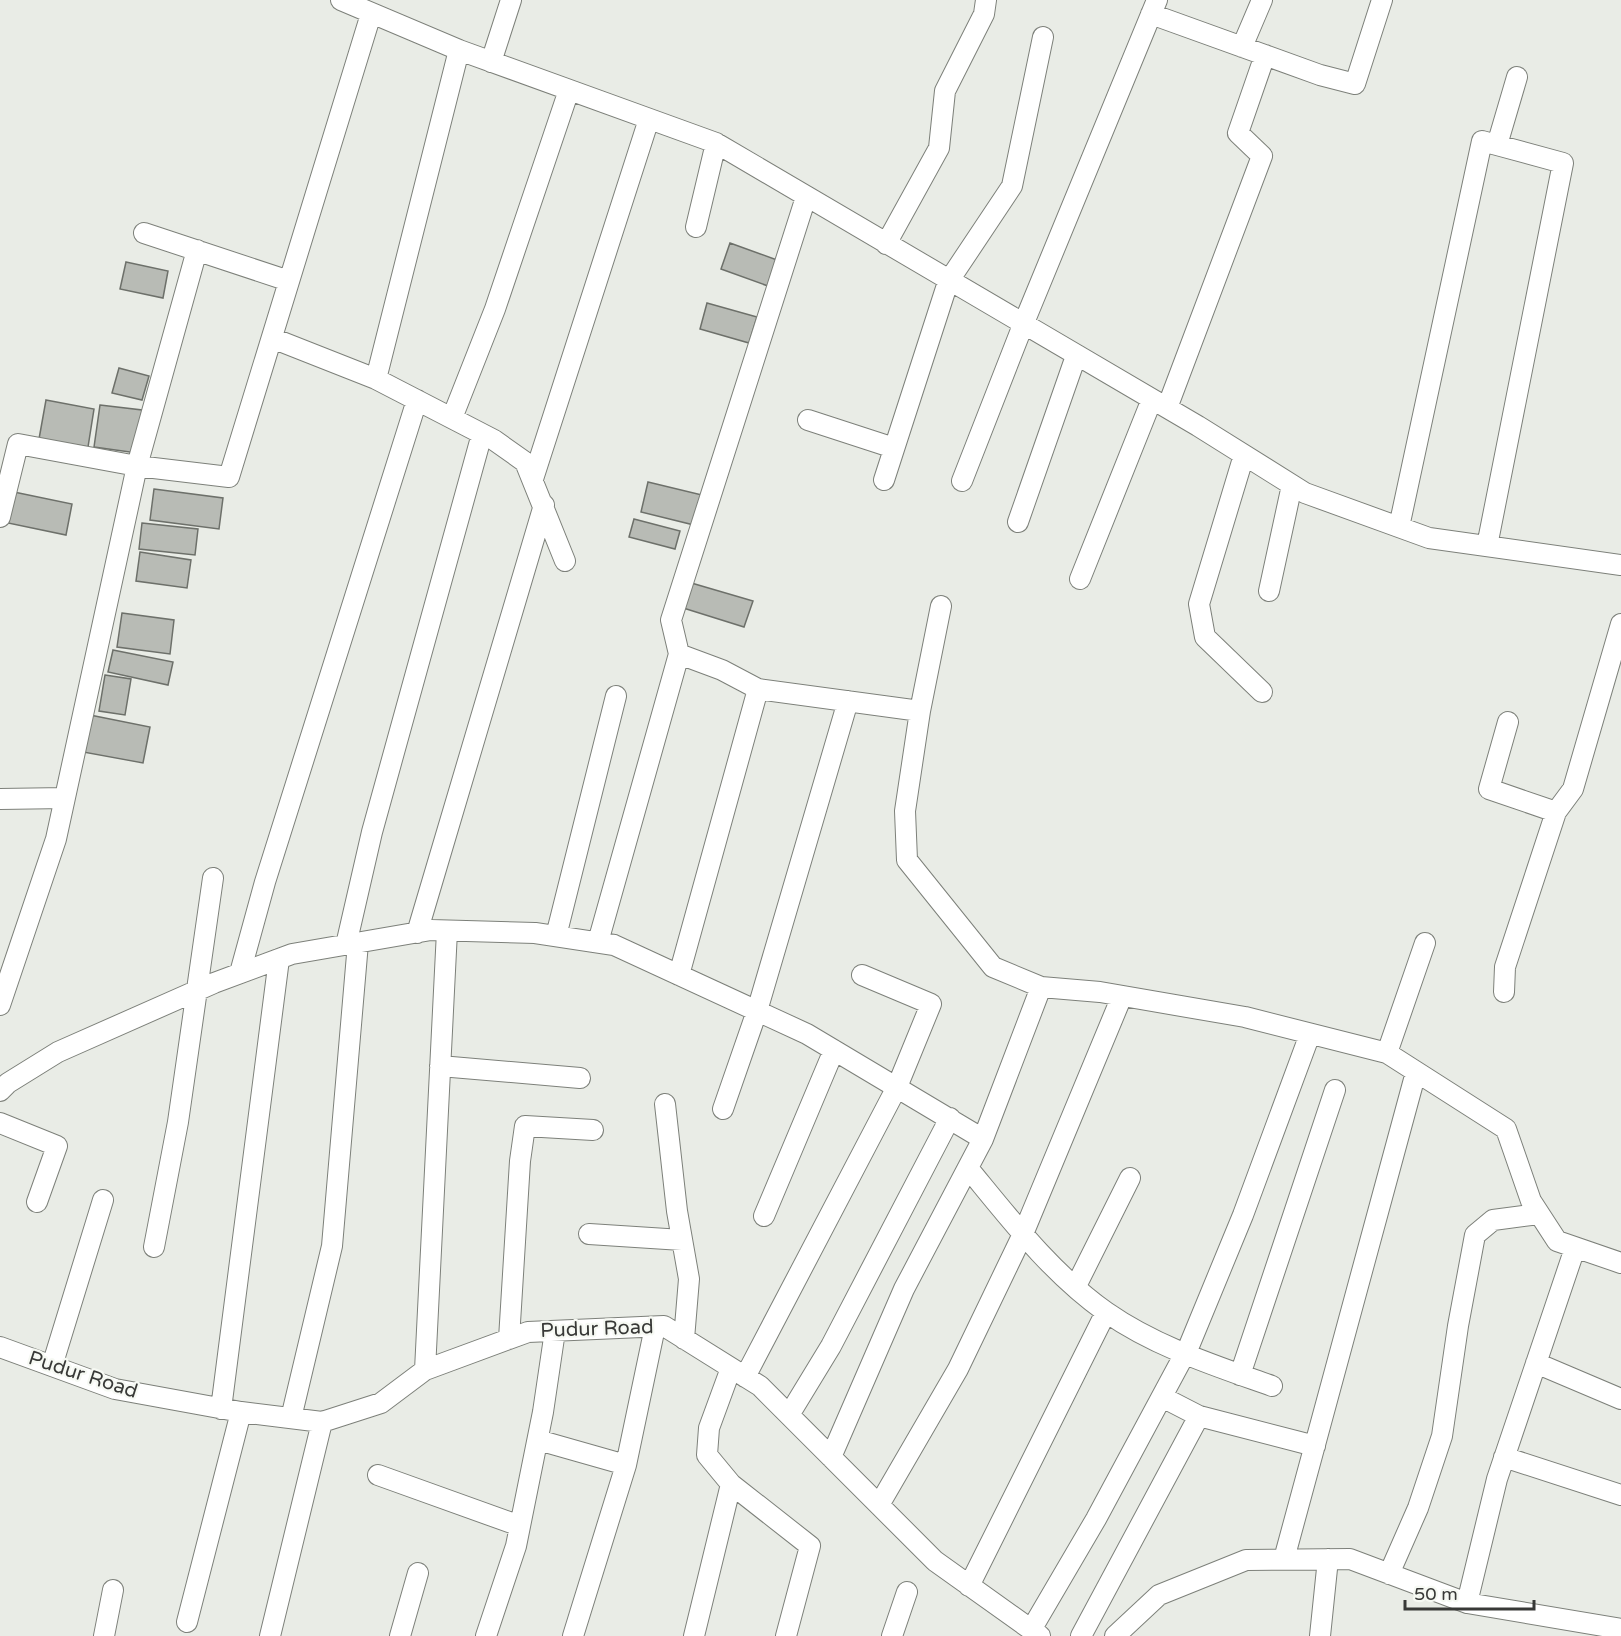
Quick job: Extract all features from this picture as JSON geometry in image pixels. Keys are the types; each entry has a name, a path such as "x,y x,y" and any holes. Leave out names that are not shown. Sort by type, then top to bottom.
{"street":[{"path":"341,0 459,50 716,143 948,282 1159,404 1305,493 1429,538 1621,566"},
{"path":"491,62 511,0"},
{"path":"886,244 939,148 945,91 984,14 986,0"},
{"path":"1242,47 1262,0"},
{"path":"962,481 1023,325 1154,7 1242,47 1355,84 1382,0"},
{"path":"0,517 18,444 137,466 229,477 371,14"},
{"path":"884,480 948,282 1012,186 1043,37"},
{"path":"376,379 459,50"},
{"path":"1080,579 1159,404 1262,156 1238,133 1265,55"},
{"path":"1497,145 1517,77"},
{"path":"452,418 495,309 569,90"},
{"path":"533,479 649,119"},
{"path":"1399,527 1482,141 1563,163 1487,546"},
{"path":"696,227 716,143"},
{"path":"598,942 679,654 671,620 806,197"},
{"path":"144,233 289,281"},
{"path":"0,1005 56,839 137,466 197,250"},
{"path":"272,338 376,379 482,434 525,462 565,561"},
{"path":"1018,522 1076,356"},
{"path":"240,973 265,882 417,400"},
{"path":"808,420 894,448"},
{"path":"291,1418 332,1246 352,944 372,832 482,434"},
{"path":"1244,455 1198,604 1205,637 1262,692"},
{"path":"1269,591 1292,485"},
{"path":"417,933 544,505"},
{"path":"941,606 920,711 905,811 907,860 993,967 1041,987 1122,996 1245,1017 1387,1053 1506,1129 1531,1201 1557,1242 1621,1263"},
{"path":"1504,992 1504,966 1556,812 1573,789 1621,624"},
{"path":"679,654 723,670 758,689 920,711"},
{"path":"679,975 758,689"},
{"path":"556,936 616,696"},
{"path":"723,1109 757,1011 848,701"},
{"path":"1508,722 1488,789 1556,812"},
{"path":"0,799 65,798"},
{"path":"154,1247 178,1122 213,878"},
{"path":"425,1370 447,931"},
{"path":"0,1091 8,1083 58,1052 198,990 292,954 417,933 447,931 556,936 614,945 757,1011 834,1050 983,1140"},
{"path":"1387,1053 1425,943"},
{"path":"221,1409 279,959"},
{"path":"786,1636 810,1546 731,1484 707,1455 709,1428 897,1087 931,1004 862,975"},
{"path":"831,1457 904,1289 983,1140 1041,987"},
{"path":"879,1505 958,1369 1023,1234 1122,996"},
{"path":"1035,1633 1185,1355 1243,1215 1310,1034"},
{"path":"764,1216 834,1050"},
{"path":"440,1066 580,1078"},
{"path":"1284,1559 1416,1072"},
{"path":"1240,1375 1335,1090"},
{"path":"665,1104 689,1279 684,1339"},
{"path":"789,1415 831,1346 950,1118"},
{"path":"0,1123 57,1146 37,1202"},
{"path":"509,1339 520,1161 525,1126 593,1130"},
{"path":"968,1168 1042,1257 1106,1312 1185,1355 1272,1386"},
{"path":"1076,1286 1130,1178"},
{"path":"52,1366 104,1200"},
{"path":"1389,1574 1418,1508 1442,1436 1475,1235 1493,1220 1539,1214"},
{"path":"589,1234 682,1240"},
{"path":"1467,1603 1504,1457 1575,1248"},
{"path":"969,1586 1106,1312"},
{"name":"Pudur Road","path":"0,1347 115,1389 241,1413 322,1422 381,1403 425,1370 528,1332 664,1326 760,1386 935,1562 1035,1633"},
{"path":"573,1636 626,1465 655,1327"},
{"path":"486,1636 520,1526 555,1331"},
{"path":"1536,1364 1621,1399"},
{"path":"1162,1397 1199,1416 1315,1446"},
{"path":"187,1622 241,1413"},
{"path":"1081,1636 1199,1416"},
{"path":"270,1636 322,1422"},
{"path":"537,1440 626,1465"},
{"path":"1504,1457 1621,1495"},
{"path":"378,1475 520,1526"},
{"path":"694,1636 731,1484"},
{"path":"1115,1636 1159,1595 1246,1560 1284,1559 1350,1559 1467,1603 1557,1627 1621,1629"},
{"path":"1320,1636 1328,1559"},
{"path":"400,1636 418,1573"},
{"path":"104,1636 113,1590"},
{"path":"892,1636 907,1592"}],"building":[{"path":"730,243 777,260 768,286 721,269"},
{"path":"126,262 168,271 163,298 120,289"},
{"path":"707,303 757,317 749,343 700,329"},
{"path":"119,368 149,376 142,400 112,393"},
{"path":"46,400 94,409 88,447 39,439"},
{"path":"100,405 142,410 137,453 94,447"},
{"path":"648,482 702,495 694,525 641,512"},
{"path":"154,489 223,498 219,529 150,520"},
{"path":"14,492 72,504 66,535 8,523"},
{"path":"634,519 680,531 675,549 629,537"},
{"path":"142,523 198,529 195,555 139,549"},
{"path":"140,552 191,560 187,588 136,581"},
{"path":"688,582 753,601 744,627 680,607"},
{"path":"122,613 174,620 170,654 117,647"},
{"path":"113,650 173,662 168,685 108,672"},
{"path":"105,675 131,679 125,715 99,711"},
{"path":"90,715 150,727 143,763 83,752"}]}
